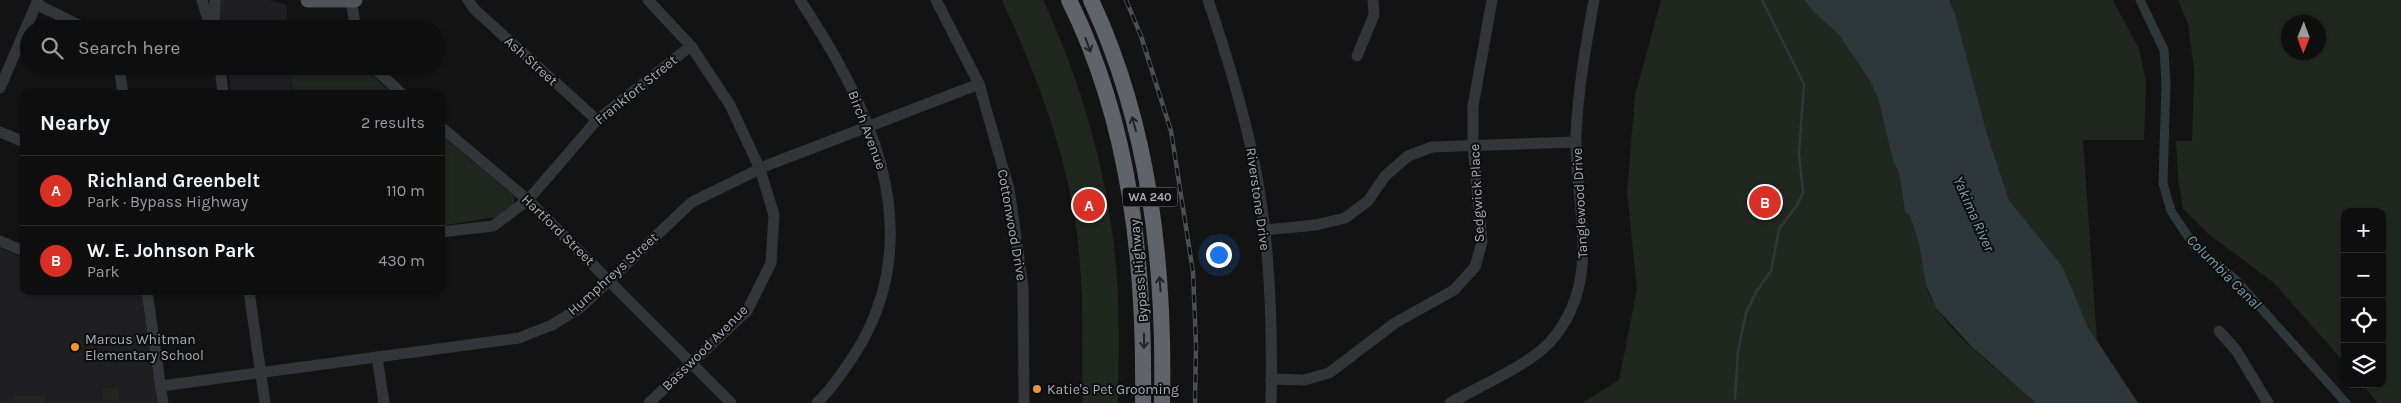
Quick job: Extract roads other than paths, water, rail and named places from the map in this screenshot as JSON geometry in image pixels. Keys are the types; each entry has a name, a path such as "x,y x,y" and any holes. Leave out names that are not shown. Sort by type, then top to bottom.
{"highway":[{"name":"Bypass Highway","path":"1069,0 1087,40 1115,126 1133,212 1144,325 1143,403"},
{"name":"Bypass Highway","path":"1091,0 1128,102 1141,151 1150,199 1162,305 1162,403"}],"main road":[{"path":"308,0 355,0"}],"street":[{"path":"202,0 208,20"},
{"path":"214,20 215,0"},
{"name":"Ash Street","path":"468,0 474,9 597,120"},
{"name":"Basswood Avenue","path":"648,0 691,46 730,105 760,169 774,215 770,263 747,310 649,403"},
{"name":"Birch Avenue","path":"800,0 834,52 868,125 883,168 889,202 892,239 884,282 874,320 848,365 817,403"},
{"name":"Cottonwood Drive","path":"936,0 979,84 1009,190 1023,287 1024,403"},
{"name":"Riverstone Drive","path":"1208,0 1225,50 1249,136 1264,230 1270,296 1270,403"},
{"path":"1357,56 1374,16 1373,0"},
{"name":"Sedgwick Place","path":"1271,379 1304,380 1329,373 1395,323 1454,290 1475,267 1482,242 1473,146 1474,106 1492,0"},
{"name":"Tanglewood Drive","path":"1450,403 1533,356 1550,342 1571,310 1579,286 1584,251 1576,142 1578,94 1594,0"},
{"path":"351,1 354,20"},
{"path":"29,20 37,2 70,20"},
{"path":"0,88 20,42"},
{"name":"Frankfort Street","path":"445,232 492,226 528,200 597,120 691,46"},
{"path":"120,75 122,90"},
{"path":"221,75 223,90"},
{"path":"382,75 398,90"},
{"name":"Humphreys Street","path":"161,386 520,338 559,321 581,307 692,202 760,169 868,125 979,84"},
{"name":"Hartford Street","path":"445,129 528,200 731,403"},
{"path":"0,132 20,140"},
{"path":"1264,230 1316,225 1344,218 1368,201 1385,176 1408,156 1432,148 1576,142"},
{"path":"0,241 20,249"},
{"path":"148,295 163,403"},
{"path":"250,295 265,403"},
{"path":"2219,331 2236,350 2268,403"},
{"path":"377,357 384,403"}],"water":[{"name":"Yakima River","path":"1804,0 1949,0 1955,14 1987,134 2009,200 2063,267 2088,327 2138,403 2036,403 1972,347 1936,308 1926,285 1919,243 1910,216 1905,213 1899,172 1893,161 1878,98 1870,81 1839,35"}],"waterway":[{"path":"1735,399 1738,351 1746,313 1756,292 1771,271 1779,229 1797,205 1803,193 1799,153 1804,84 1762,0"},
{"name":"Columbia Canal","path":"2140,0 2164,50 2166,84 2163,183 2171,211 2195,247 2234,278 2346,403"}],"railway":[{"path":"1126,0 1141,36 1171,131 1193,272 1196,344 1195,403"}],"place":[{"name":"W. E. Johnson Park","path":"1765,202"},
{"name":"Richland Greenbelt","path":"1089,205"},
{"name":"Marcus Whitman Elementary School","path":"75,347"},
{"name":"Katie's Pet Grooming","path":"1037,389"}]}
